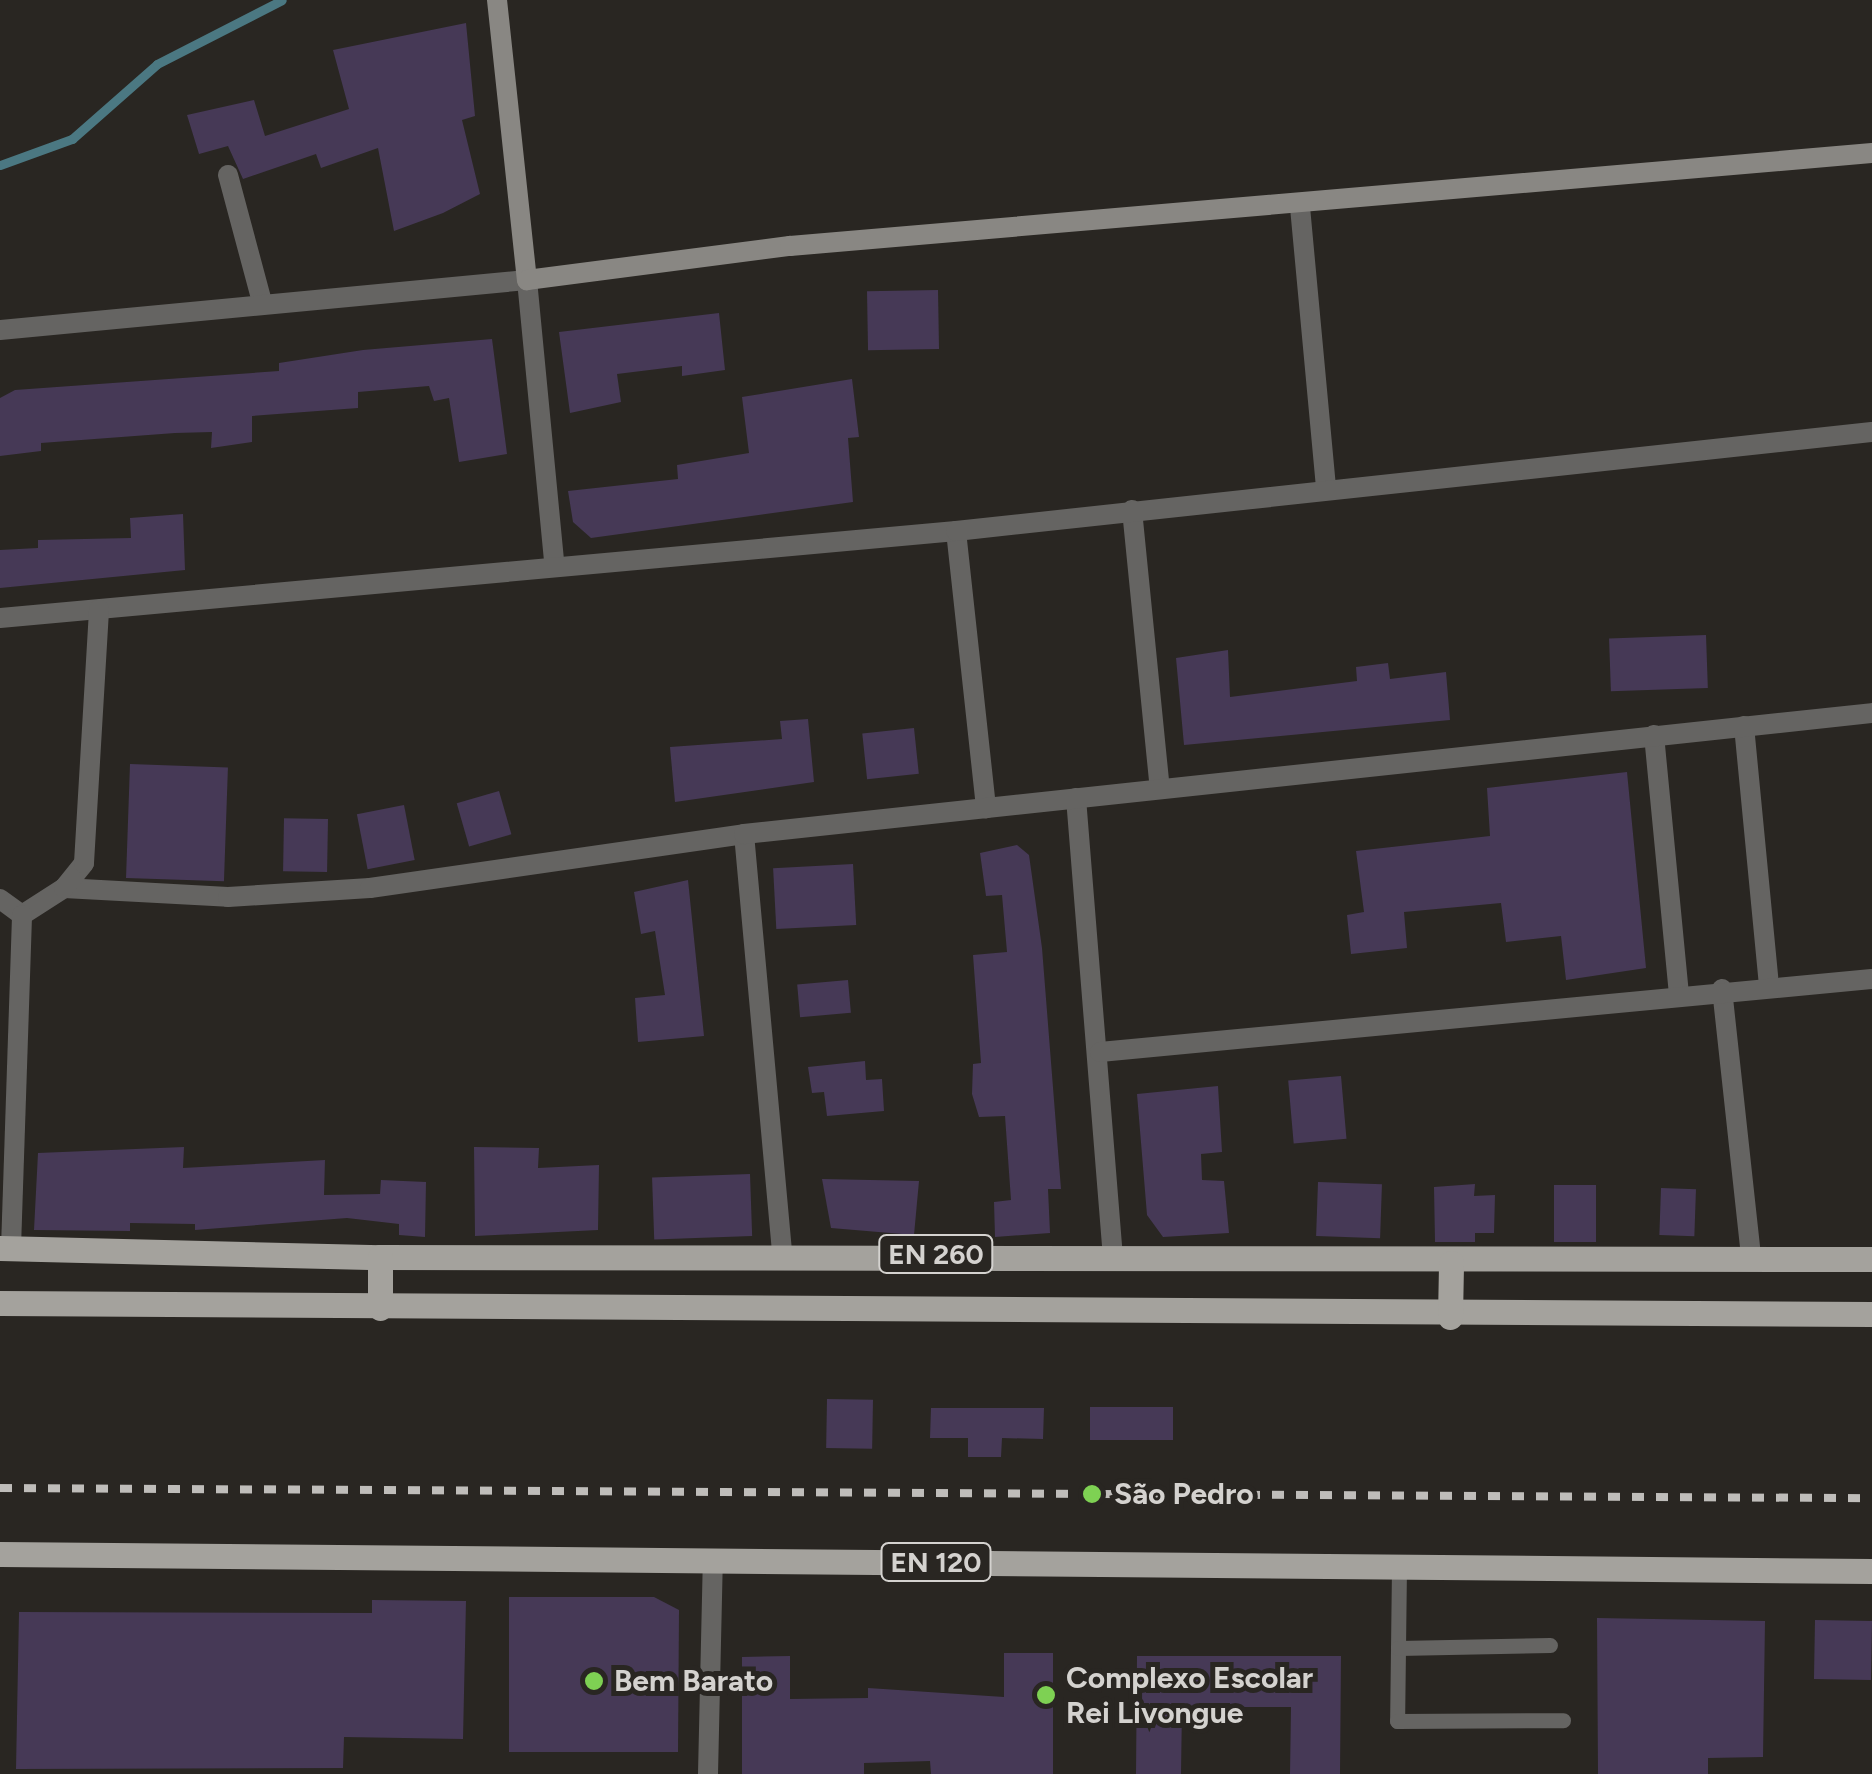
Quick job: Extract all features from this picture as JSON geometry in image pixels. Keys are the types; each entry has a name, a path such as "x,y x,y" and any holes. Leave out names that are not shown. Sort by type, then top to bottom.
{"main road":[{"name":"EN 260","path":"5,1248 380,1257 782,1252 1451,1263 1872,1259"},
{"path":"380,1257 380,1308"},
{"path":"1450,1317 1451,1263"},
{"name":"EN 260","path":"0,1302 1450,1317 1872,1314"},
{"name":"EN 120","path":"0,1554 1872,1570"}],"street":[{"path":"497,0 554,562"},
{"path":"0,330 262,302 527,280 790,246 1300,207 1872,153"},
{"path":"228,175 262,302"},
{"path":"1300,207 1326,488"},
{"path":"0,618 554,562 956,531 1872,432"},
{"path":"1132,510 1160,789"},
{"path":"956,531 986,808"},
{"path":"22,915 64,888 84,863 93,808 98,609"},
{"path":"64,888 228,897 370,888 744,834 1872,714"},
{"path":"1744,726 1769,984"},
{"path":"1654,735 1679,992"},
{"path":"1076,798 1100,1052 1113,1256"},
{"path":"744,834 782,1252"},
{"path":"0,899 22,915"},
{"path":"5,1248 22,915"},
{"path":"1100,1052 1679,992 1872,978"},
{"path":"1722,989 1750,1258"},
{"path":"708,1774 713,1559"}],"lane":[{"path":"1399,1567 1397,1721 1563,1720"},
{"path":"1398,1648 1550,1645"}],"building":[{"path":"466,23 475,116 462,120 480,194 443,213 394,231 378,148 321,168 316,154 243,179 228,146 199,154 187,115 254,100 265,136 349,109 333,50"},
{"path":"938,290 939,349 868,350 867,291"},
{"path":"719,313 725,370 682,376 682,366 617,374 621,402 570,413 559,332"},
{"path":"492,339 507,454 459,462 449,398 434,401 429,386 358,392 358,408 252,416 252,442 211,448 212,432 175,433 41,443 41,451 0,456 0,398 15,390 279,371 279,363 363,350"},
{"path":"852,379 859,437 848,438 853,502 591,538 573,522 568,491 678,479 677,465 749,453 742,397"},
{"path":"183,514 185,570 0,588 0,550 38,548 38,540 131,538 130,518"},
{"path":"1706,635 1708,688 1611,691 1609,638"},
{"path":"1228,650 1230,697 1357,681 1356,667 1388,663 1390,679 1446,672 1450,720 1184,745 1176,658"},
{"path":"808,719 814,782 675,802 670,747 782,739 780,721"},
{"path":"914,728 919,774 867,779 862,733"},
{"path":"130,764 228,767 224,881 126,878"},
{"path":"1627,772 1646,968 1566,980 1561,936 1506,942 1501,903 1404,912 1407,948 1351,954 1347,915 1364,912 1356,851 1490,836 1487,788"},
{"path":"499,791 511,834 469,846 457,803"},
{"path":"404,805 415,860 368,869 357,814"},
{"path":"284,818 328,819 327,872 283,871"},
{"path":"1017,845 1029,855 1042,948 1061,1189 1048,1189 1050,1233 995,1237 994,1202 1011,1200 1005,1116 979,1117 972,1094 973,1064 981,1063 973,955 1007,952 1002,895 986,896 980,853"},
{"path":"853,864 856,925 776,929 773,868"},
{"path":"688,880 704,1036 638,1042 635,998 665,995 655,931 641,934 634,892"},
{"path":"848,980 851,1013 800,1017 797,984"},
{"path":"865,1061 866,1080 882,1079 884,1111 827,1116 824,1092 812,1093 808,1067"},
{"path":"1341,1076 1346,1139 1294,1143 1288,1081"},
{"path":"1218,1086 1222,1152 1201,1154 1202,1180 1224,1181 1229,1233 1163,1237 1147,1215 1137,1094"},
{"path":"184,1147 183,1168 325,1160 324,1195 380,1194 381,1180 426,1182 425,1237 399,1235 399,1224 347,1218 195,1230 195,1224 130,1223 130,1231 34,1230 38,1153"},
{"path":"474,1147 539,1148 538,1168 599,1165 598,1230 475,1236"},
{"path":"750,1174 752,1236 654,1239 652,1177"},
{"path":"822,1179 919,1181 914,1235 831,1228"},
{"path":"1318,1182 1382,1184 1380,1238 1316,1236"},
{"path":"1475,1184 1474,1196 1495,1195 1494,1233 1475,1233 1475,1242 1435,1242 1434,1187"},
{"path":"1554,1185 1596,1185 1596,1242 1554,1242"},
{"path":"1661,1188 1696,1189 1694,1236 1659,1235"},
{"path":"827,1399 873,1400 872,1449 826,1448"},
{"path":"1090,1407 1173,1407 1173,1440 1090,1440"},
{"name":"São Pedro","path":"931,1408 1044,1408 1043,1439 1002,1438 1001,1457 968,1457 968,1438 930,1438"},
{"name":"Bem Barato","path":"509,1597 654,1597 679,1610 678,1752 509,1752"},
{"path":"372,1600 466,1601 463,1739 344,1737 343,1768 16,1769 19,1612 372,1613"},
{"path":"1597,1618 1765,1621 1763,1757 1708,1758 1708,1774 1598,1774"},
{"path":"1815,1620 1872,1621 1871,1680 1814,1679"},
{"path":"1004,1653 1053,1653 1053,1774 931,1774 930,1761 864,1763 864,1774 742,1774 742,1657 790,1656 790,1699 868,1698 868,1688 1004,1697"},
{"path":"1137,1656 1341,1656 1340,1774 1290,1774 1291,1707 1182,1707 1181,1774 1136,1774"}],"waterway":[{"path":"0,165 72,139 157,64 282,0"}],"railway":[{"path":"0,1488 1872,1498"}],"place":[{"name":"São Pedro","path":"1092,1494"},
{"name":"Bem Barato","path":"594,1681"},
{"name":"Complexo Escolar Rei Livongue","path":"1046,1695"}]}
